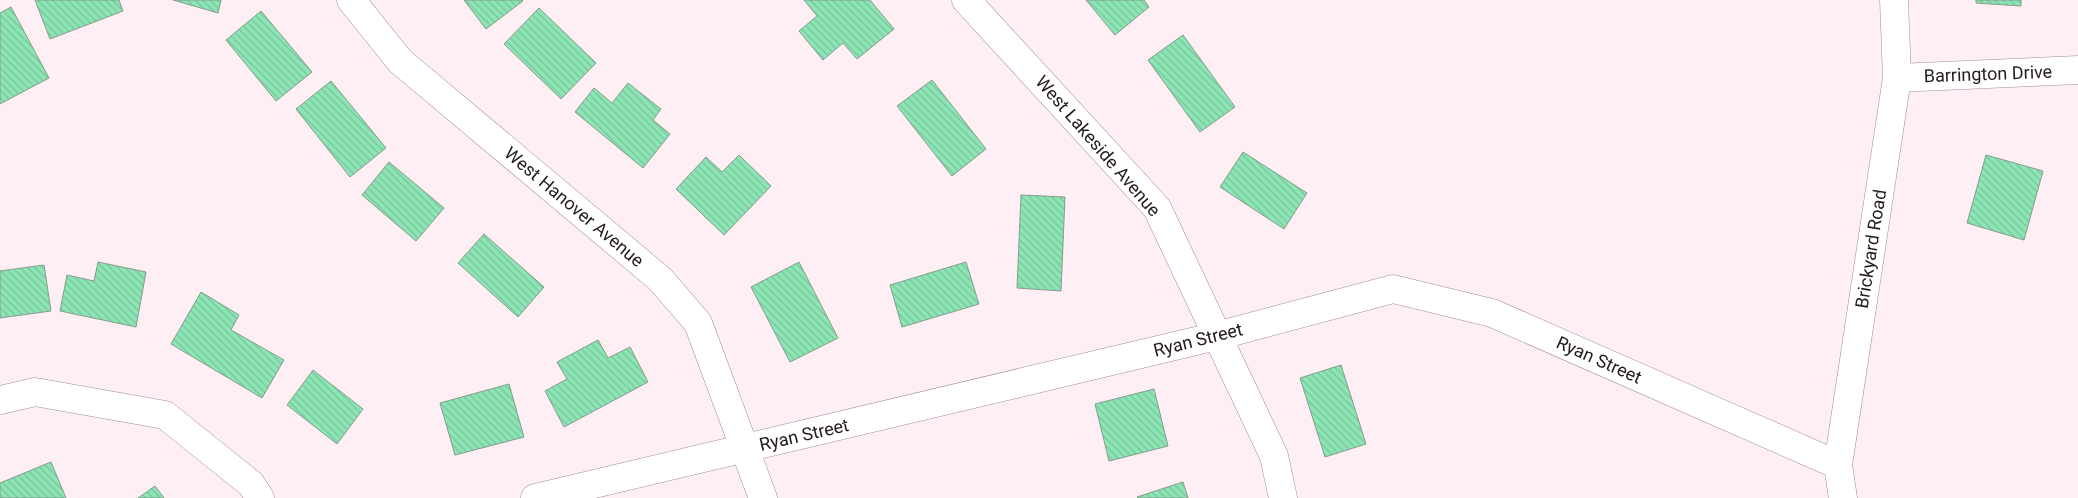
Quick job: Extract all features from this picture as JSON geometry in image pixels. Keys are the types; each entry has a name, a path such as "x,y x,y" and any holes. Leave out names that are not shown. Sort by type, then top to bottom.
{"street":[{"name":"West Hanover Avenue","path":"351,0 400,61 660,279 698,323 763,498"},
{"name":"West Lakeside Avenue","path":"966,0 1157,208 1274,456 1283,498"},
{"name":"Brickyard Road","path":"1843,498 1838,465 1897,78 1894,0"},
{"name":"Barrington Drive","path":"1897,78 2078,70"},
{"name":"Ryan Street","path":"535,498 1217,336 1393,289 1492,313 1838,465"},
{"path":"0,400 35,392 165,415 251,484 260,498"}],"building":[{"path":"35,0 119,0 123,11 50,39"},
{"path":"173,0 221,0 218,13"},
{"path":"464,0 522,0 523,1 486,29"},
{"path":"804,0 870,0 894,29 857,59 843,43 823,60 799,31 817,16"},
{"path":"1086,0 1144,0 1149,7 1115,35"},
{"path":"1976,0 2021,0 2021,6 1976,3"},
{"path":"11,7 49,78 0,104 0,13"},
{"path":"539,8 596,63 561,99 504,44"},
{"path":"261,11 312,72 276,101 226,40"},
{"path":"1183,35 1235,107 1200,132 1148,60"},
{"path":"932,80 986,149 952,176 897,106"},
{"path":"331,81 386,148 350,177 296,109"},
{"path":"628,83 661,109 653,120 670,134 643,168 575,112 594,88 612,103"},
{"path":"1243,152 1307,193 1284,229 1220,187"},
{"path":"739,155 771,186 724,235 676,189 706,157 722,172"},
{"path":"1986,155 2043,171 2024,240 1967,223"},
{"path":"389,162 444,208 416,241 362,195"},
{"path":"1021,195 1065,197 1061,291 1017,288"},
{"path":"484,234 544,287 518,317 458,263"},
{"path":"98,262 146,272 136,327 60,311 67,275 94,281"},
{"path":"799,262 838,338 790,362 751,287"},
{"path":"966,262 979,304 902,327 890,285"},
{"path":"44,265 51,311 0,318 0,271"},
{"path":"201,292 239,315 231,330 284,360 262,398 171,344"},
{"path":"598,340 608,358 630,347 648,382 564,427 545,391 567,379 557,362"},
{"path":"1341,365 1366,444 1325,457 1300,378"},
{"path":"313,370 363,409 337,444 287,405"},
{"path":"509,384 524,437 455,455 440,403"},
{"path":"1154,389 1168,446 1109,461 1095,404"},
{"path":"51,462 66,498 0,498 0,483"},
{"path":"1183,482 1188,498 1137,497"},
{"path":"155,486 164,498 138,498"}]}
